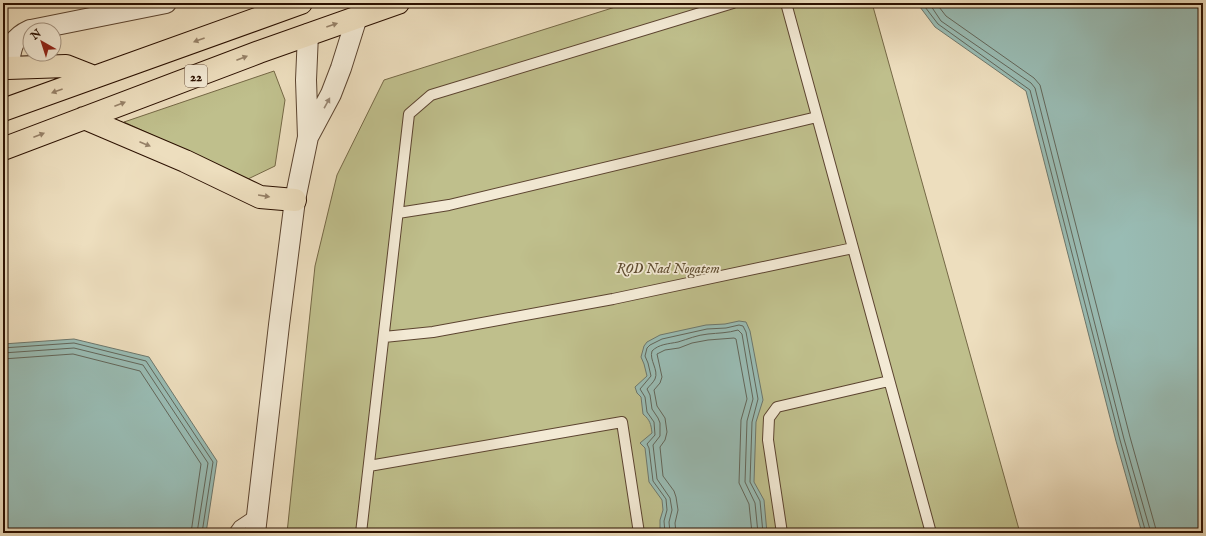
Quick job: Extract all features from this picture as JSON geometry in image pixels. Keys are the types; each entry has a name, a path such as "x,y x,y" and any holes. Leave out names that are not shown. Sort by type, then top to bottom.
{"main road":[{"name":"22","path":"3,110 301,3"},
{"path":"308,34 311,3"},
{"name":"22","path":"3,149 308,34 359,10 398,3"},
{"path":"5,68 66,66 94,77"},
{"path":"84,118 185,161 260,196 295,200"}],"street":[{"path":"62,24 166,3"},
{"path":"308,137 331,94 341,68 359,10"},
{"path":"5,68 14,40 22,34"},
{"path":"254,533 278,325 295,200 308,137 306,80 308,34"}],"lane":[{"path":"361,533 409,114 431,95 733,3"},
{"path":"786,3 931,533"},
{"path":"398,213 449,205 817,118"},
{"path":"384,336 433,332 613,299 853,248"},
{"path":"782,533 768,440 769,418 777,407 889,381"},
{"path":"369,466 622,422 636,532"},
{"path":"234,533 239,526 257,514"}],"green space":[{"name":"ROD Nad Nogatem","path":"628,3 872,3 1020,533 287,533 315,266 337,175 384,80"},
{"path":"274,71 285,100 275,166 248,179 124,122"}],"water":[{"path":"917,3 1203,3 1203,533 1142,533 1116,441 1026,91 935,27"},
{"path":"739,321 746,322 750,331 763,400 756,422 754,482 764,500 767,533 662,533 660,530 660,520 663,510 662,500 649,482 645,448 640,443 652,433 650,422 643,414 641,397 637,393 635,387 647,376 641,357 644,346 647,342 660,335 706,325 725,324"},
{"path":"74,339 149,357 217,461 206,533 3,533 3,344"}]}
